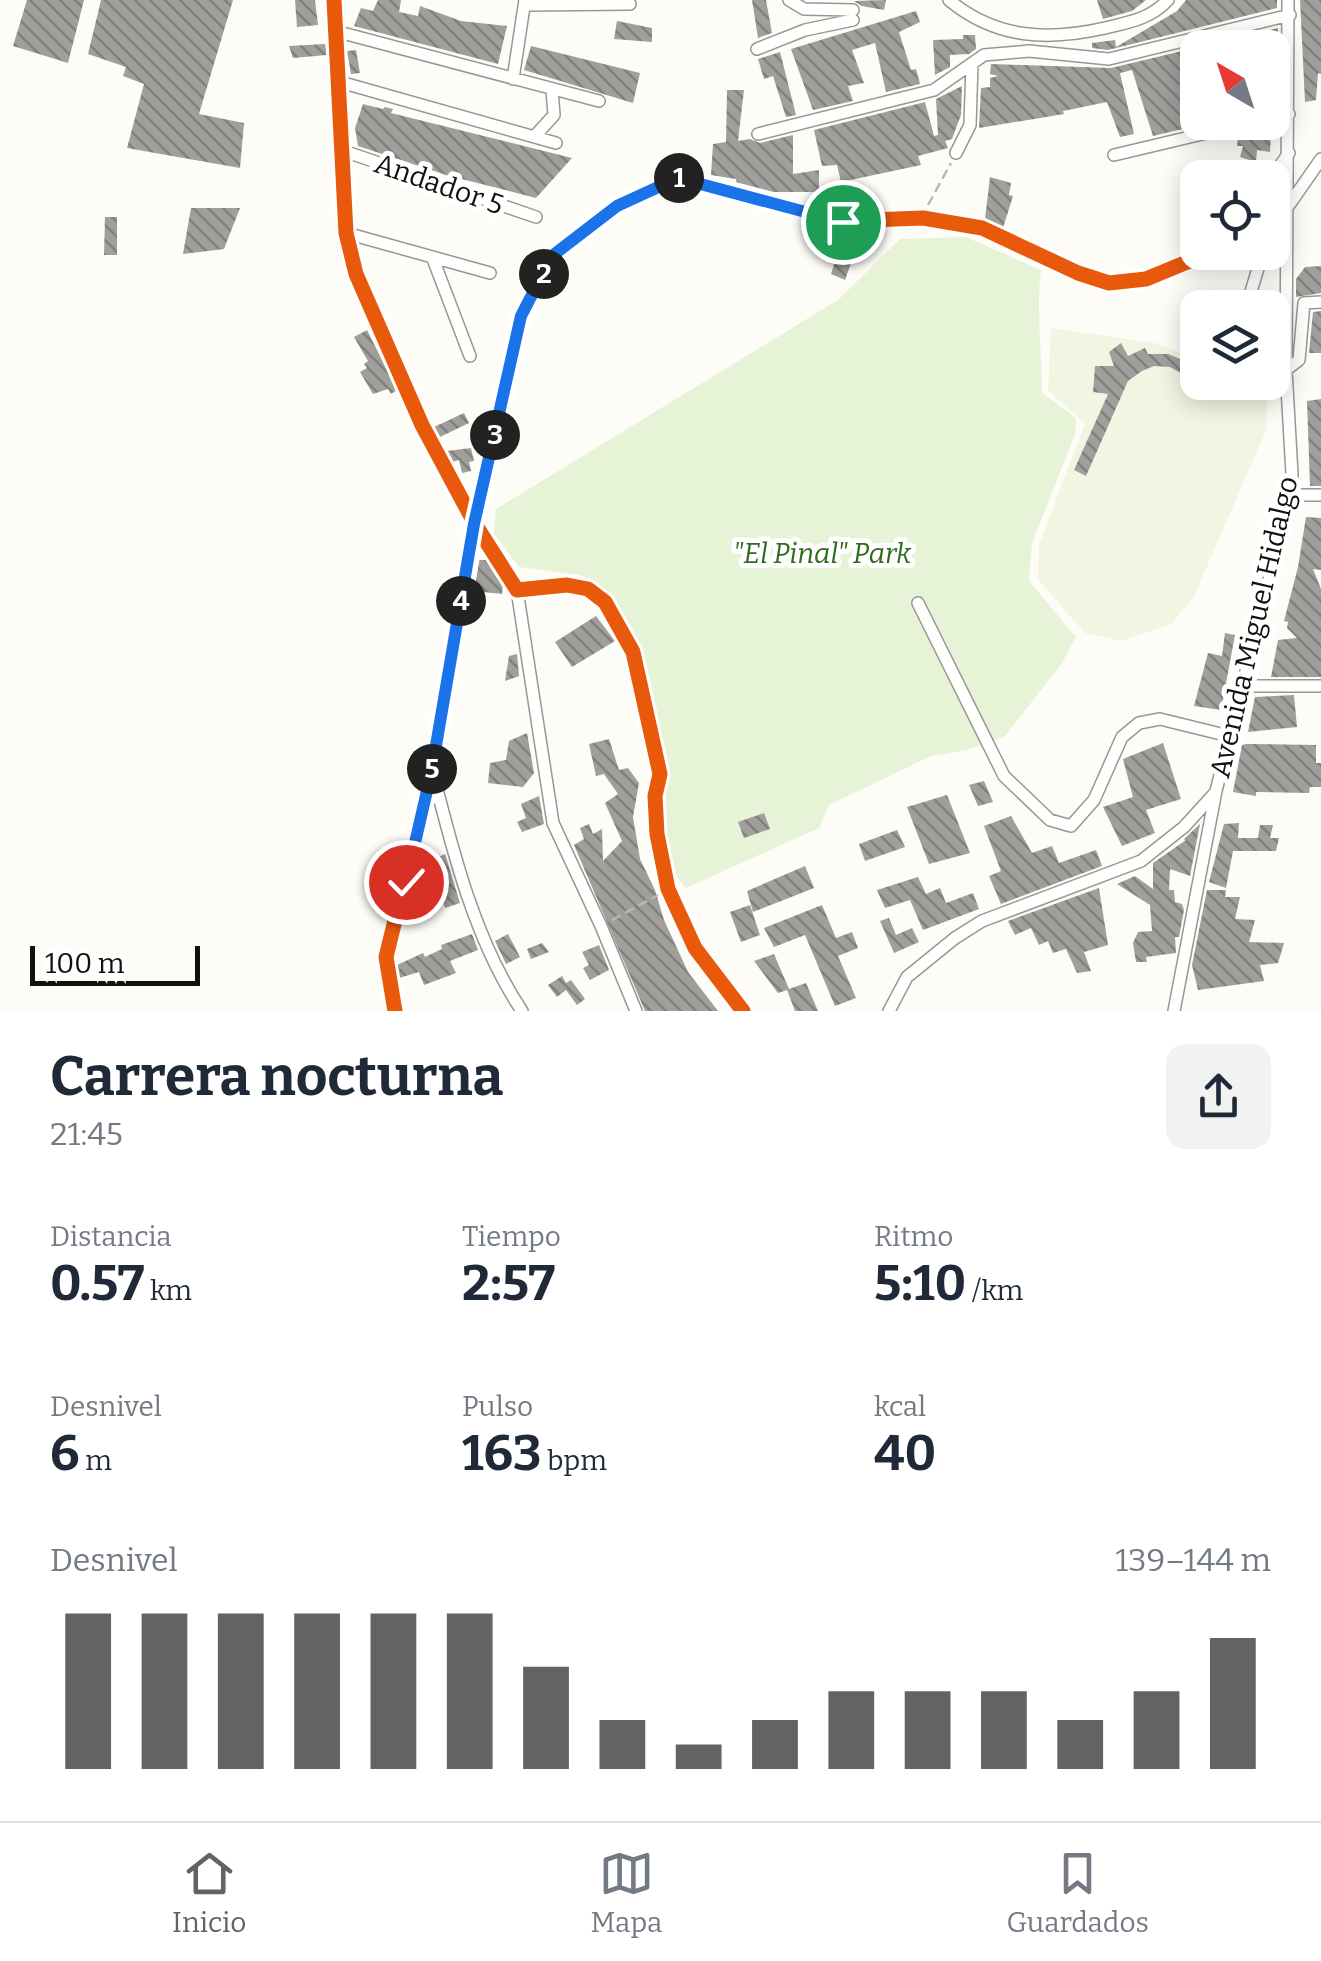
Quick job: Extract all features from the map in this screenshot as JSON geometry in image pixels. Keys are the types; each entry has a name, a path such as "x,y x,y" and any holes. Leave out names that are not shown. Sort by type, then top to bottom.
{"street":[{"path":"334,0 346,232 356,274 415,408 474,524 517,590 553,823 636,1011"},
{"path":"757,49 853,15 804,9 788,0"},
{"path":"948,0 978,18 1031,36 1066,37 1143,20 1168,0"},
{"path":"972,0 978,18"},
{"path":"1149,0 1157,12"},
{"name":"Avenida Miguel Hidalgo","path":"1288,0 1290,30"},
{"path":"513,79 525,2 630,4"},
{"path":"804,9 806,30"},
{"path":"758,134 934,90 984,55 1030,52 1109,59 1290,16"},
{"path":"335,31 599,101"},
{"path":"1030,52 1031,36"},
{"path":"956,153 970,124 972,64"},
{"path":"340,82 556,143"},
{"path":"536,136 554,116 552,90"},
{"path":"1114,154 1180,139"},
{"name":"Avenida Miguel Hidalgo","path":"1289,140 1289,160"},
{"name":"Andador 5","path":"341,150 536,217"},
{"path":"1284,160 1289,153"},
{"path":"1290,205 1321,159"},
{"path":"395,1011 386,958 432,769 474,524 521,316 552,256 617,206 678,178 843,222 923,218 982,228 1078,273 1109,283 1146,278 1180,265"},
{"path":"346,232 490,273"},
{"path":"433,258 470,356"},
{"path":"1290,367 1299,360 1304,303 1321,302"},
{"name":"Avenida Miguel Hidalgo","path":"1174,1011 1216,791 1289,495 1292,474 1288,400"},
{"path":"1289,495 1321,495"},
{"path":"517,590 566,585 588,589 605,602 633,652 660,774 655,796 657,834 668,889 694,948 743,1011"},
{"path":"918,603 1004,776 1050,820 1072,826 1094,800 1122,737 1139,723 1160,719 1229,736"},
{"path":"1242,686 1321,686"},
{"path":"432,769 446,826 479,922 506,987 522,1011"},
{"path":"888,1011 907,977 955,938 982,921 1142,861 1184,827 1216,791"}],"path":[{"path":"928,204 956,153"},
{"path":"601,926 668,889"}],"green space":[{"name":"\"El Pinal\" Park","path":"966,237 1041,270 1042,393 1076,418 1075,434 1032,543 1029,581 1076,637 1062,663 1005,736 967,750 931,756 829,805 819,828 686,888 672,867 663,839 662,810 669,786 644,670 630,635 597,586 581,575 519,567 494,534 496,509 838,300 900,239"},
{"path":"1051,328 1155,343 1180,353 1180,400 1267,400 1266,430 1194,596 1171,624 1121,641 1085,633 1038,579 1039,545 1085,424 1048,390"}],"building":[{"path":"27,0 84,0 68,63 13,46"},
{"path":"101,0 233,0 199,114 244,123 240,168 127,148 144,84 123,76 126,67 88,54"},
{"path":"295,0 315,0 318,25 297,27"},
{"path":"378,0 401,0 399,12 418,16 420,6 461,21 507,26 498,64 354,26 361,8 373,11"},
{"path":"752,0 766,0 772,33 758,38"},
{"path":"886,0 884,10 854,1"},
{"path":"1097,0 1146,0 1132,11 1103,19"},
{"path":"1186,0 1277,0 1277,8 1108,50 1092,48 1092,43 1115,40 1116,47 1177,11"},
{"path":"1300,0 1321,0 1321,74 1318,73 1316,100 1305,102"},
{"path":"916,11 920,22 899,32 911,70 916,69 920,84 886,92 875,43 852,50 864,83 848,86 853,101 813,110 791,49"},
{"path":"617,21 652,28 652,42 614,39"},
{"path":"963,35 975,35 976,49 969,54 950,55 950,67 935,75 933,40 963,39"},
{"path":"325,44 327,55 293,58 289,46"},
{"path":"531,46 640,73 633,103 524,70"},
{"path":"356,50 360,73 351,74 347,51"},
{"path":"1180,51 1180,130 1153,136 1132,70 1120,73 1134,134 1120,137 1107,102 1063,111 1064,114 979,128 981,88 990,87 990,78 998,76 990,74 991,64 1111,68"},
{"path":"780,52 796,115 786,117 773,76 764,79 758,59"},
{"path":"962,86 961,115 952,139 945,141 948,148 918,156 921,165 841,182 837,165 822,166 814,130 925,102 934,136 938,135 936,99"},
{"path":"727,90 744,90 738,141 750,139 760,143 793,135 793,174 819,170 819,192 768,192 737,184 736,179 711,175 713,144 726,142"},
{"path":"363,104 572,158 536,198 446,175 358,146 355,128"},
{"path":"1238,140 1271,140 1270,152 1257,150 1256,160 1240,157 1243,146 1237,146"},
{"path":"990,177 1011,183 1009,195 1013,196 1003,228 985,219"},
{"path":"191,208 240,208 224,249 183,254"},
{"path":"105,217 117,217 117,255 104,255"},
{"path":"832,228 861,235 845,280 831,274 836,258 823,254 827,243 821,240 824,230 830,232"},
{"path":"1321,266 1321,293 1296,297 1296,279 1305,267"},
{"path":"1321,311 1321,353 1309,353 1313,312"},
{"path":"367,330 397,390 391,394 388,389 373,394 360,372 367,368 364,364 368,361 354,337"},
{"path":"1121,343 1128,356 1145,348 1148,354 1168,354 1180,359 1180,373 1170,367 1154,366 1128,381 1086,476 1074,470 1108,394 1093,392 1095,366 1114,366 1109,352"},
{"path":"1321,399 1321,486 1310,486 1307,401"},
{"path":"464,413 469,423 440,437 434,427"},
{"path":"471,448 471,471 462,473 459,460 452,462 447,451"},
{"path":"1306,517 1321,518 1321,570 1313,569 1321,589 1321,677 1271,677 1278,640 1297,638 1284,621"},
{"path":"479,560 487,560 503,585 502,594 474,591"},
{"path":"596,616 615,641 572,667 555,642"},
{"path":"1225,633 1235,635 1221,710 1194,706 1208,653 1222,656"},
{"path":"517,654 519,676 505,681 509,656"},
{"path":"1294,695 1297,727 1248,732 1255,697"},
{"path":"527,733 534,773 523,787 488,783 490,763 506,760 509,741"},
{"path":"609,739 619,770 628,768 639,783 633,817 640,859 664,920 688,972 718,1011 645,1011 574,845 584,839 580,828 589,824 593,834 602,829 603,861 622,841 605,803 618,794 604,774 596,776 589,744"},
{"path":"1163,743 1181,799 1146,810 1155,833 1122,846 1103,807 1133,797 1123,759"},
{"path":"1242,745 1316,745 1321,787 1310,787 1309,793 1256,792 1256,796 1233,792"},
{"path":"984,781 993,802 978,806 969,785"},
{"path":"947,795 970,853 929,864 907,807"},
{"path":"539,796 544,824 522,832 517,822 526,818 521,804"},
{"path":"764,813 770,829 744,838 738,822"},
{"path":"1011,816 1032,853 1052,846 1059,863 1096,850 1102,866 1001,904 989,876 1001,871 984,826"},
{"path":"1239,823 1238,838 1258,838 1260,825 1273,825 1270,838 1279,838 1276,851 1233,851 1226,888 1209,882 1224,824"},
{"path":"1200,824 1190,876 1170,869 1169,890 1174,890 1175,902 1182,904 1184,910 1179,937 1175,937 1176,953 1136,962 1133,943 1138,932 1152,931 1150,905 1117,884 1135,876 1153,889 1153,863 1186,840"},
{"path":"897,830 905,847 865,861 859,844"},
{"path":"445,854 460,903 445,908 442,899 430,902 426,894 434,892 422,864"},
{"path":"805,866 814,888 753,912 747,891"},
{"path":"918,877 926,894 940,888 946,903 973,893 979,909 923,930 910,900 885,908 877,890"},
{"path":"1099,888 1108,945 1084,952 1091,971 1077,973 1066,949 1053,953 1048,941 1039,945 1031,928 1015,935 1008,921"},
{"path":"1207,890 1226,890 1225,897 1240,897 1235,919 1255,920 1249,942 1284,943 1278,963 1260,965 1264,981 1198,990 1192,965"},
{"path":"750,905 760,935 741,942 730,912"},
{"path":"822,905 836,938 852,932 858,948 838,956 856,998 835,1006 805,935 774,947 764,928"},
{"path":"889,918 896,935 912,928 919,942 894,953 880,921"},
{"path":"472,934 478,950 450,961 456,973 424,985 419,972 399,978 397,965 423,953 425,957 442,949 441,945"},
{"path":"508,934 520,957 506,964 495,941"},
{"path":"542,943 549,952 531,959 527,949"},
{"path":"599,945 609,970 590,980 583,968 589,965 582,952"},
{"path":"774,954 789,989 806,983 818,1011 795,1011 787,990 778,993 754,961"},
{"path":"562,976 566,983 571,980 585,999 577,1005 566,990 557,997 548,985"}],"cycle path":[{"path":"334,0 346,233 356,274 422,425 475,524 517,590 567,585 588,589 605,602 633,652 660,774 655,796 657,834 668,889 695,948 743,1011"},
{"path":"395,1011 386,957 432,769 475,524 521,316 552,256 617,206 679,178 843,221 923,218 982,228 1078,273 1109,283 1146,279 1180,265"}],"route":[{"path":"406,882 432,769 474,524 521,316 552,256 617,206 678,178 843,222"}]}
